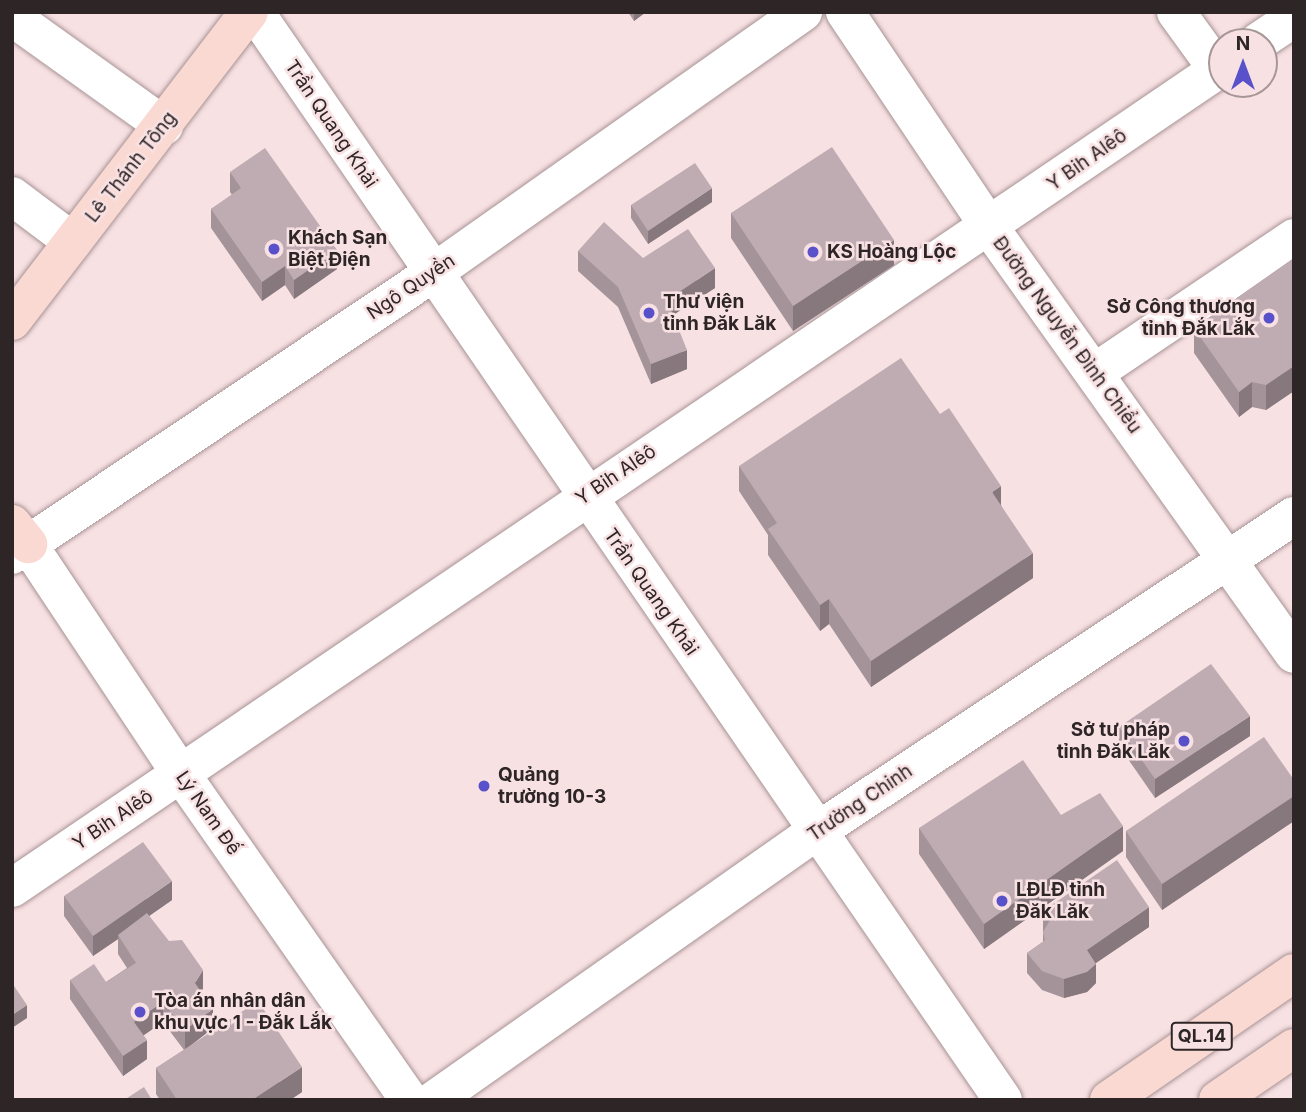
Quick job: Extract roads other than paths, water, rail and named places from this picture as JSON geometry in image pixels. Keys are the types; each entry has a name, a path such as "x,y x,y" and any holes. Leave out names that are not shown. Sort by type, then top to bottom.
{"main road":[{"name":"Lê Thánh Tông","path":"12,321 249,12"},
{"name":"QL.14","path":"1109,1100 1294,973"},
{"path":"1218,1100 1294,1048"}],"street":[{"name":"Trần Quang Khải","path":"254,12 1003,1100"},
{"name":"Ngô Quyền","path":"18,541 433,273 803,12"},
{"name":"Đường Nguyễn Đình Chiểu","path":"845,12 990,228 1294,654"},
{"path":"1177,12 1208,53"},
{"path":"12,17 163,126"},
{"path":"1278,29 1294,18"},
{"name":"Y Bih Alêô","path":"12,888 585,495 990,228 1208,77"},
{"path":"12,196 73,242"},
{"path":"1094,373 1294,238"},
{"name":"Trường Chinh","path":"433,1100 816,832 1294,516"},
{"name":"Lý Nam Đế","path":"18,541 409,1100"}],"place":[{"name":"Khách Sạn Biệt Điện","path":"274,249"},
{"name":"KS Hoàng Lộc","path":"813,252"},
{"name":"Thư viện tỉnh Đăk Lăk","path":"649,313"},
{"name":"Sở Công thương tỉnh Đắk Lắk","path":"1269,318"},
{"name":"Sở tư pháp tỉnh Đăk Lăk","path":"1184,741"},
{"name":"Quảng trường 10-3","path":"484,786"},
{"name":"LĐLĐ tỉnh Đăk Lăk","path":"1002,901"},
{"name":"Tòa án nhân dân khu vực 1 - Đắk Lắk","path":"140,1012"}]}
